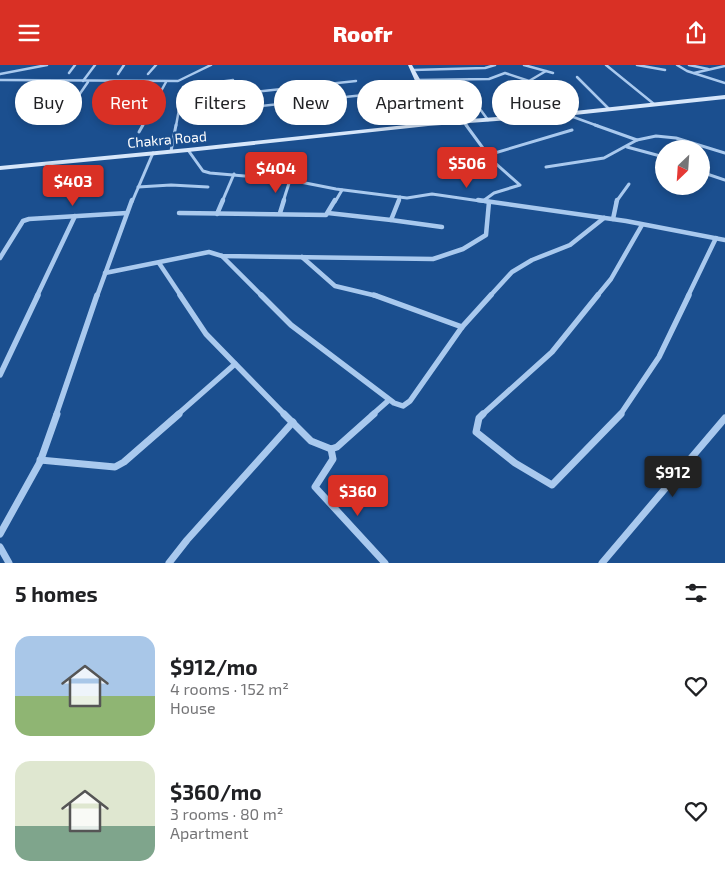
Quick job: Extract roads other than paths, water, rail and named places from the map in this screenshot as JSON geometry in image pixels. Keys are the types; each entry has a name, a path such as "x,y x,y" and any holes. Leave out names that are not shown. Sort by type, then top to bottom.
{"main road":[{"path":"412,67 418,80"},
{"name":"Chakra Road","path":"579,112 725,97"},
{"name":"Chakra Road","path":"482,120 492,120"},
{"name":"Chakra Road","path":"0,168 419,125"}],"street":[{"path":"0,73 47,65"},
{"path":"69,73 75,65"},
{"path":"83,81 95,65"},
{"path":"118,74 124,65"},
{"path":"148,74 156,65"},
{"path":"166,82 183,80 211,65"},
{"path":"412,67 485,68 495,65"},
{"path":"524,65 553,73"},
{"path":"606,65 654,104"},
{"path":"638,65 665,70"},
{"path":"638,65 642,72"},
{"path":"677,65 694,73 724,82"},
{"path":"689,65 711,69"},
{"path":"694,73 725,66"},
{"path":"418,80 489,79 505,73 529,81 546,71"},
{"path":"577,77 609,109"},
{"path":"0,80 92,81"},
{"path":"82,90 88,81"},
{"path":"264,91 356,81"},
{"path":"264,106 357,96"},
{"path":"482,112 488,120"},
{"path":"579,119 637,139 664,136 725,153"},
{"path":"139,132 143,125"},
{"path":"171,151 176,125"},
{"path":"467,125 488,155 572,130"},
{"path":"546,167 604,158 627,147 637,139"},
{"path":"627,147 655,155"},
{"path":"188,150 203,171 290,180 342,190 400,197 432,193 613,219 725,240"},
{"path":"0,534 40,460 127,213 153,153"},
{"path":"105,273 209,252 222,255 433,259 463,249 486,235 486,201 494,193 520,185 494,163"},
{"path":"217,214 234,174"},
{"path":"710,175 725,180"},
{"path":"280,213 290,180"},
{"path":"613,219 616,202 628,184"},
{"path":"138,187 171,185 208,187"},
{"path":"328,213 342,190"},
{"path":"391,219 400,197"},
{"path":"0,258 23,221 29,219 127,213"},
{"path":"179,213 326,215 328,213 391,219 442,227"},
{"path":"0,375 75,217"},
{"path":"222,255 291,325 389,399 403,406 410,401 462,327 512,272 532,259 570,245 604,218"},
{"path":"642,225 611,279 552,352 508,390 479,418 476,425 476,432 488,443 546,483 552,485 619,416 660,357 716,238"},
{"path":"302,257 335,286 365,292 462,327"},
{"path":"159,263 206,335 311,441 331,449 337,447 389,399"},
{"path":"40,460 115,467 124,462 235,364"},
{"path":"602,563 725,418"},
{"path":"169,563 187,540 293,421"},
{"path":"331,449 333,459 315,487 385,563"},
{"path":"0,547 9,563"}]}
